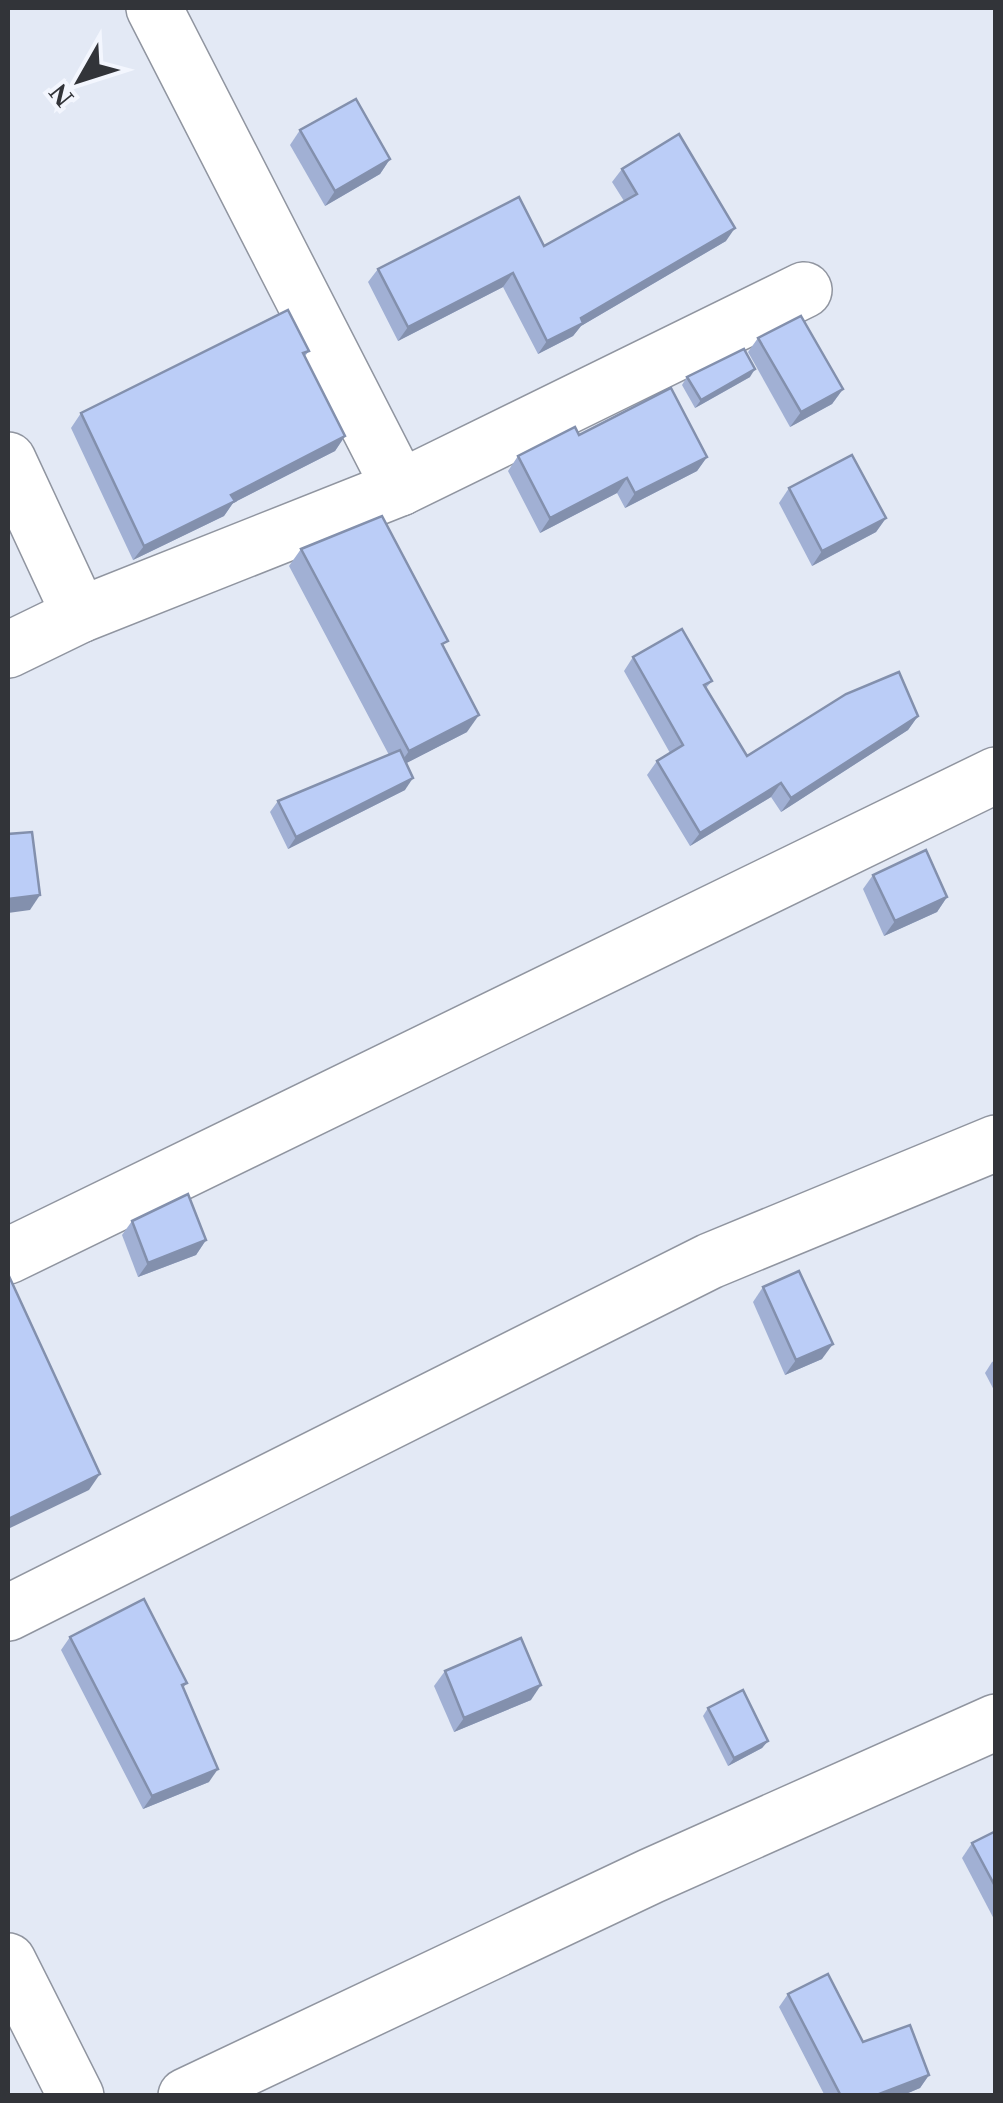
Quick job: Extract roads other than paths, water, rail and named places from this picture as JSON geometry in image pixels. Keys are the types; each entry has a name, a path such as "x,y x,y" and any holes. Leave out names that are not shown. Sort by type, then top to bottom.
{"street":[{"path":"154,8 400,488"},
{"path":"8,650 80,616 400,488 804,290"},
{"path":"8,460 80,616"},
{"path":"8,1256 996,775"},
{"path":"8,1613 710,1261 996,1143"},
{"path":"186,2096 651,1876 996,1722"},
{"path":"8,1961 76,2096"}]}
